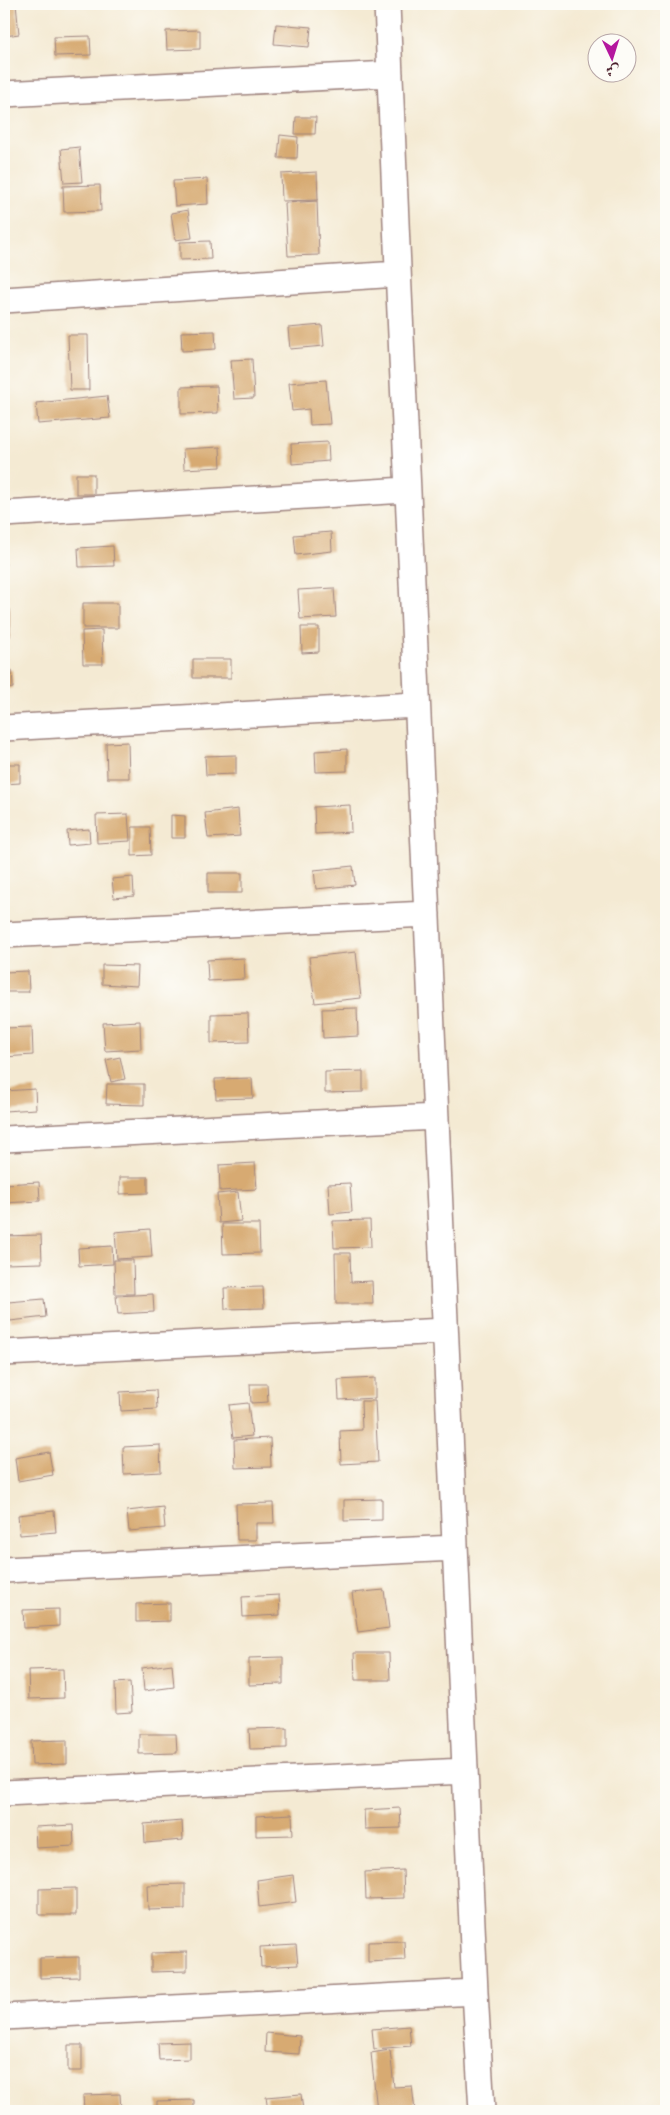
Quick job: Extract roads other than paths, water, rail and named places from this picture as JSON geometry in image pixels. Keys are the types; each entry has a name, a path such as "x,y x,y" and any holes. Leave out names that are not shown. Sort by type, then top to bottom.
{"street":[{"path":"387,4 406,490 482,2111"},
{"path":"4,94 390,74"},
{"path":"4,300 398,274"},
{"path":"4,514 406,490"},
{"path":"4,728 416,705"},
{"path":"4,934 427,914"},
{"path":"4,1139 436,1116"},
{"path":"4,1353 445,1331"},
{"path":"4,1570 455,1548"},
{"path":"4,1793 465,1771"},
{"path":"4,2017 475,1992"}]}
